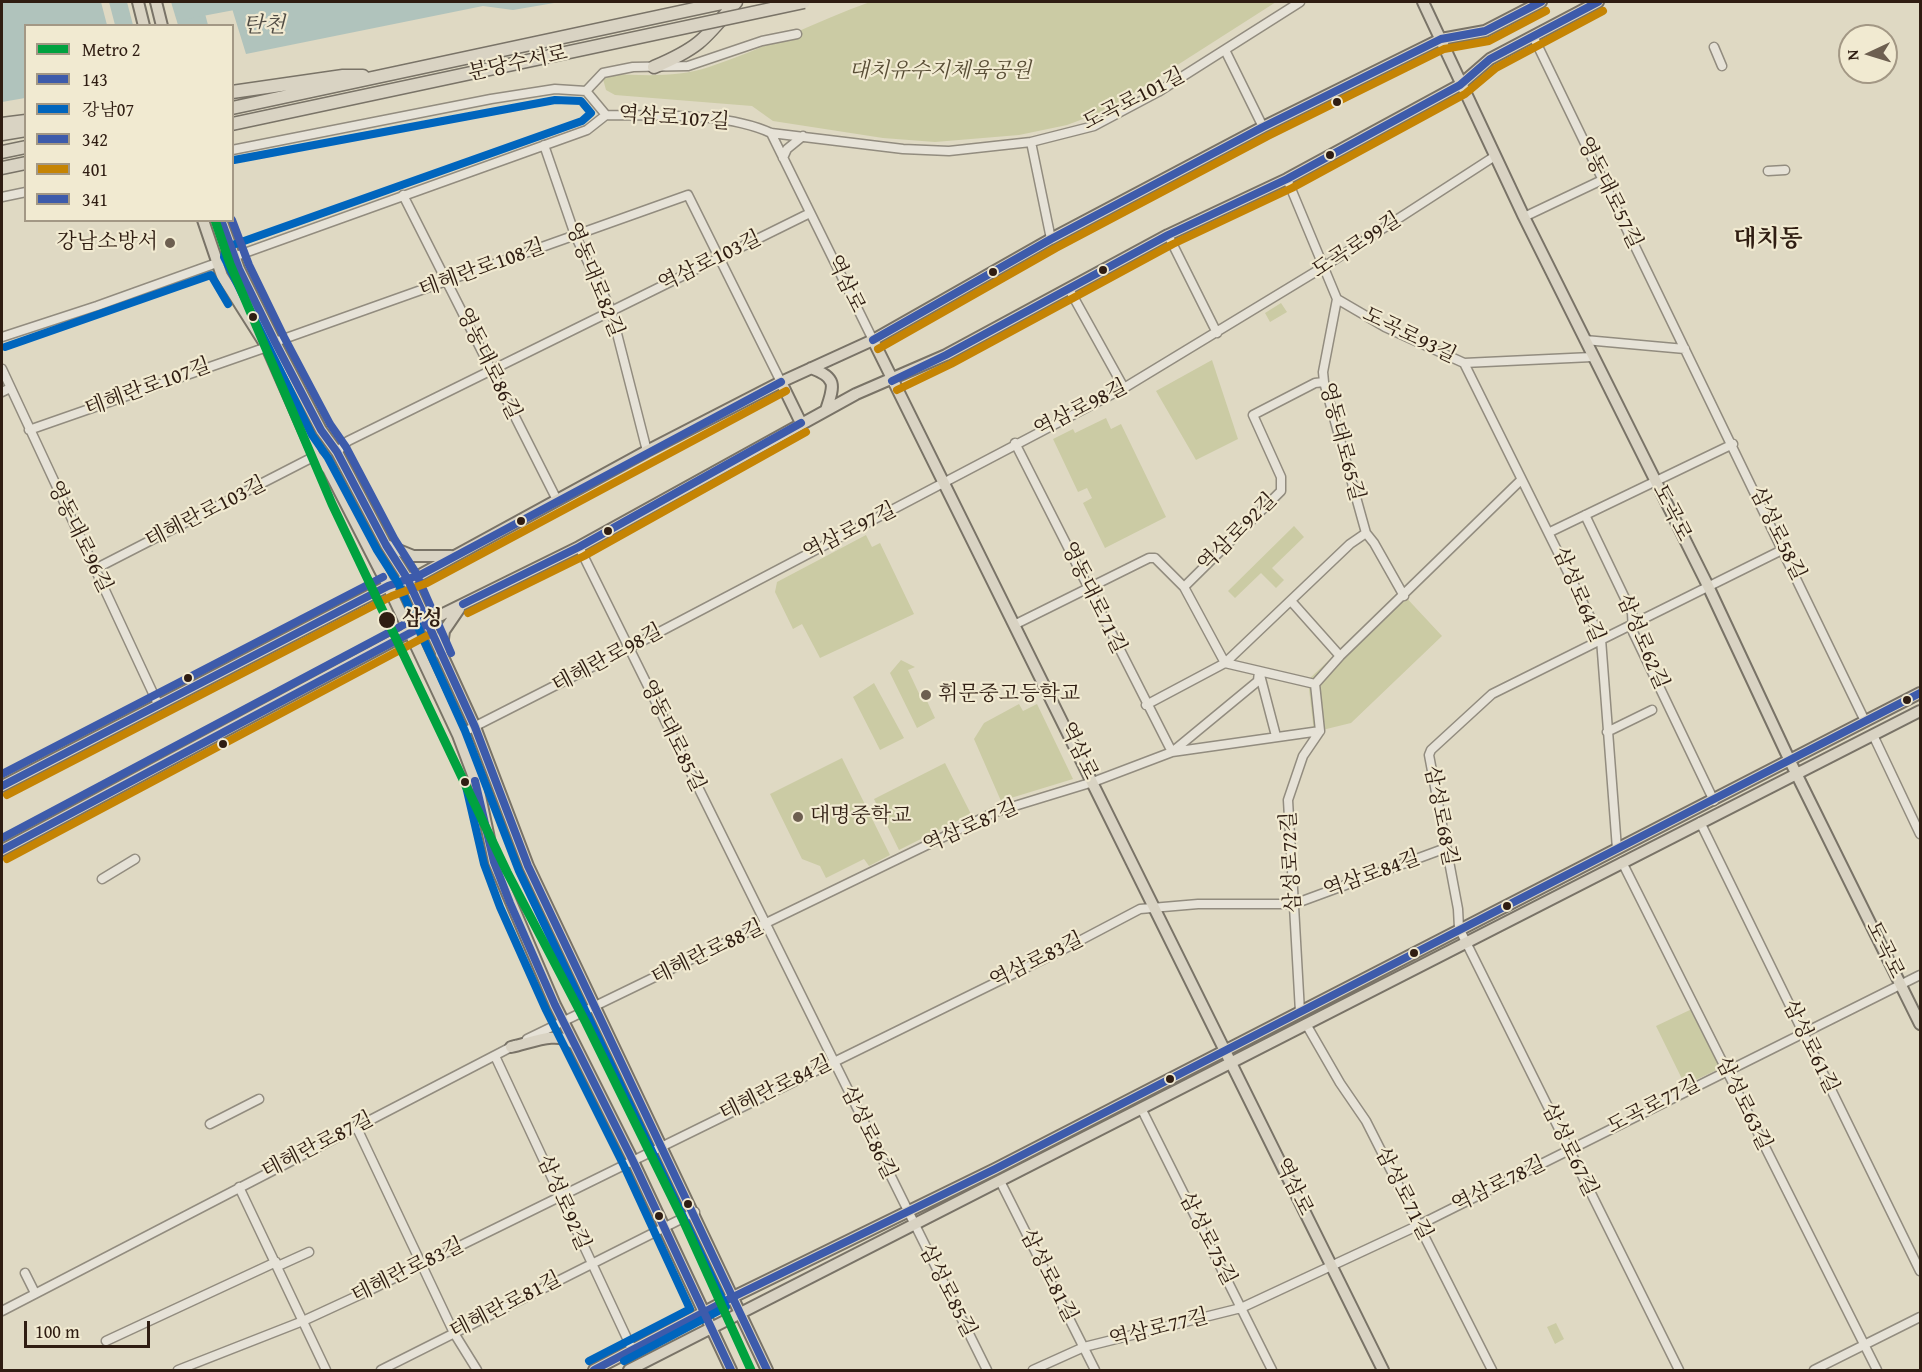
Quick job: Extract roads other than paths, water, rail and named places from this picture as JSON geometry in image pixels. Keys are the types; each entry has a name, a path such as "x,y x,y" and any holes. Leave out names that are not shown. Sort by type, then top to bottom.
{"highway":[{"name":"분당수서로","path":"234,106 388,76 727,2"},
{"path":"654,67 687,53 705,40 736,2"},
{"name":"분당수서로","path":"234,124 804,2"},
{"path":"234,92 344,76 388,76"},
{"path":"2,124 24,121"},
{"path":"2,134 24,130"},
{"path":"2,152 24,147"},
{"path":"2,168 24,163"}],"main road":[{"path":"138,2 144,24"},
{"path":"156,2 162,24"},
{"name":"도곡로","path":"1423,2 1460,85 1592,357 1708,586 1789,759 1920,1024"},
{"path":"2,786 388,586 422,574 647,451 781,382 873,340 1051,239 1263,128 1441,39 1485,31 1541,2"},
{"path":"2,850 464,604 579,547 856,394 892,381 1168,235 1287,179 1460,85 1490,59 1598,2"},
{"path":"204,222 216,262 271,344 321,430 338,452 386,545 407,578 441,657 475,727 528,866 594,1007 695,1212 767,1371"},
{"path":"222,222 315,456 327,469 388,586 458,735 479,791 494,862 564,1023 633,1161 731,1371"},
{"name":"역삼로","path":"873,340 1016,624 1383,1371"},
{"path":"812,368 826,373 832,383 826,410"},
{"path":"781,382 801,423"},
{"path":"386,545 412,556 454,555"},
{"path":"441,657 444,631 464,604"},
{"path":"594,1371 733,1297 1714,801 1789,759 1920,693"},
{"path":"629,1371 1920,711"},
{"path":"1471,923 1478,936"},
{"path":"1448,934 1455,948"},
{"path":"511,1047 561,1038 577,1046"}],"street":[{"name":"도곡로101길","path":"771,133 903,149 949,151 1031,142 1094,126 1158,92 1300,2"},
{"path":"234,150 491,99 555,89 586,91 603,73 633,67 688,66 744,46 797,34"},
{"name":"영동대로57길","path":"1533,36 1685,349"},
{"path":"1714,47 1722,66"},
{"path":"1225,50 1263,128"},
{"name":"역삼로107길","path":"586,91 606,115 713,120 754,125 771,133"},
{"path":"2,337 97,306 587,130 606,115"},
{"name":"역삼로","path":"771,133 873,340"},
{"path":"783,158 793,142 804,136"},
{"path":"1031,142 1051,239"},
{"name":"영동대로82길","path":"544,145 576,235 611,310 647,451"},
{"name":"도곡로99길","path":"1217,333 1495,156"},
{"path":"1768,171 1785,170"},
{"path":"1287,179 1337,299"},
{"path":"1524,217 1602,180"},
{"path":"2,197 24,192"},
{"name":"영동대로86길","path":"403,195 557,500"},
{"name":"테헤란로108길","path":"271,344 688,195 720,258"},
{"name":"역삼로103길","path":"338,452 348,441 810,213"},
{"path":"1168,235 1217,333"},
{"path":"720,258 781,382"},
{"path":"1069,289 1124,388"},
{"name":"도곡로93길","path":"1337,299 1385,327 1464,363 1592,357"},
{"name":"영동대로65길","path":"1337,299 1323,372 1324,382 1366,533 1404,596"},
{"name":"역삼로98길","path":"944,484 1016,443 1124,388 1217,333"},
{"path":"1585,340 1685,349"},
{"name":"테헤란로107길","path":"29,430 271,344"},
{"name":"삼성로58길","path":"1685,349 1866,721"},
{"name":"삼성로64길","path":"1464,363 1521,480 1550,532 1601,639 1617,849"},
{"name":"영동대로96길","path":"2,369 6,390 29,430 158,704"},
{"name":"역삼로92길","path":"1184,587 1281,491 1281,477 1253,415 1315,383 1324,382"},
{"name":"영동대로71길","path":"1016,443 1146,705 1172,752"},
{"path":"1550,532 1733,444"},
{"name":"테헤란로103길","path":"95,569 315,456"},
{"path":"1172,752 1320,731 1315,684 1340,656 1521,480"},
{"name":"역삼로97길","path":"756,580 944,484"},
{"name":"삼성로62길","path":"1585,515 1632,613 1633,632 1714,801"},
{"path":"1146,705 1225,663 1350,544 1366,533"},
{"name":"영동대로85길","path":"579,547 767,924"},
{"path":"1601,639 1784,549"},
{"name":"역삼로92길","path":"1016,624 1149,558 1155,558 1184,587 1225,663"},
{"name":"테헤란로98길","path":"458,735 756,580"},
{"path":"1291,601 1340,656"},
{"name":"삼성로68길","path":"1460,928 1429,756 1431,750 1492,694 1601,639"},
{"path":"1225,663 1315,684"},
{"path":"1259,671 1276,736"},
{"path":"1172,752 1258,681 1259,671"},
{"path":"1607,732 1652,710"},
{"name":"삼성로72길","path":"1300,1011 1288,800 1303,756 1320,731"},
{"path":"1873,735 1919,828"},
{"name":"역삼로87길","path":"853,882 995,812 1093,782 1172,752"},
{"name":"삼성로61길","path":"1700,822 1920,1271"},
{"name":"역삼로84길","path":"1155,908 1198,904 1294,904 1446,848"},
{"path":"102,879 135,859"},
{"name":"삼성로63길","path":"1622,862 1877,1371"},
{"name":"테헤란로88길","path":"564,1023 853,882"},
{"name":"역삼로83길","path":"920,1019 1140,909 1155,908"},
{"name":"삼성로86길","path":"767,924 907,1211"},
{"name":"삼성로67길","path":"1460,928 1679,1371"},
{"name":"도곡로77길","path":"1569,1150 1920,975"},
{"name":"테헤란로84길","path":"633,1161 662,1144 920,1019"},
{"name":"테헤란로87길","path":"2,1311 356,1126 511,1047 564,1023"},
{"name":"삼성로71길","path":"1306,1024 1334,1074 1366,1121 1492,1371"},
{"name":"삼성로92길","path":"495,1056 632,1349"},
{"path":"210,1124 259,1099"},
{"name":"삼성로75길","path":"1141,1108 1272,1371"},
{"path":"356,1126 454,1333 477,1371"},
{"name":"역삼로78길","path":"1332,1266 1569,1150"},
{"name":"테헤란로83길","path":"178,1371 303,1321 633,1161"},
{"name":"삼성로81길","path":"1000,1181 1095,1371"},
{"path":"239,1187 326,1371"},
{"name":"삼성로85길","path":"907,1211 987,1371"},
{"name":"테헤란로81길","path":"381,1371 590,1263 695,1212"},
{"path":"106,1341 277,1264 309,1252"},
{"name":"역삼로77길","path":"1033,1371 1084,1347 1241,1308 1332,1266"},
{"path":"25,1273 35,1293"},
{"path":"1814,1371 1920,1317"}],"water":[{"path":"2,2 101,2 107,24 24,24 24,98 2,102"},
{"name":"탄천","path":"109,2 202,2 208,24 115,24"},
{"name":"탄천","path":"230,2 560,2 513,10 483,6 246,54"}],"waterway":[{"name":"탄천","path":"184,12 237,2"}],"metro line":[{"name":"2","path":"216,222 230,264 332,504 507,872 586,1023 682,1218 751,1370"}],"place":[{"name":"강남소방서","path":"170,243"},
{"name":"삼성","path":"387,620"},
{"name":"휘문중고등학교","path":"926,695"},
{"name":"대명중학교","path":"798,817"}],"district":[{"name":"대치동","path":"1768,240"}],"park label":[{"name":"대치유수지체육공원","path":"940,72"}]}
